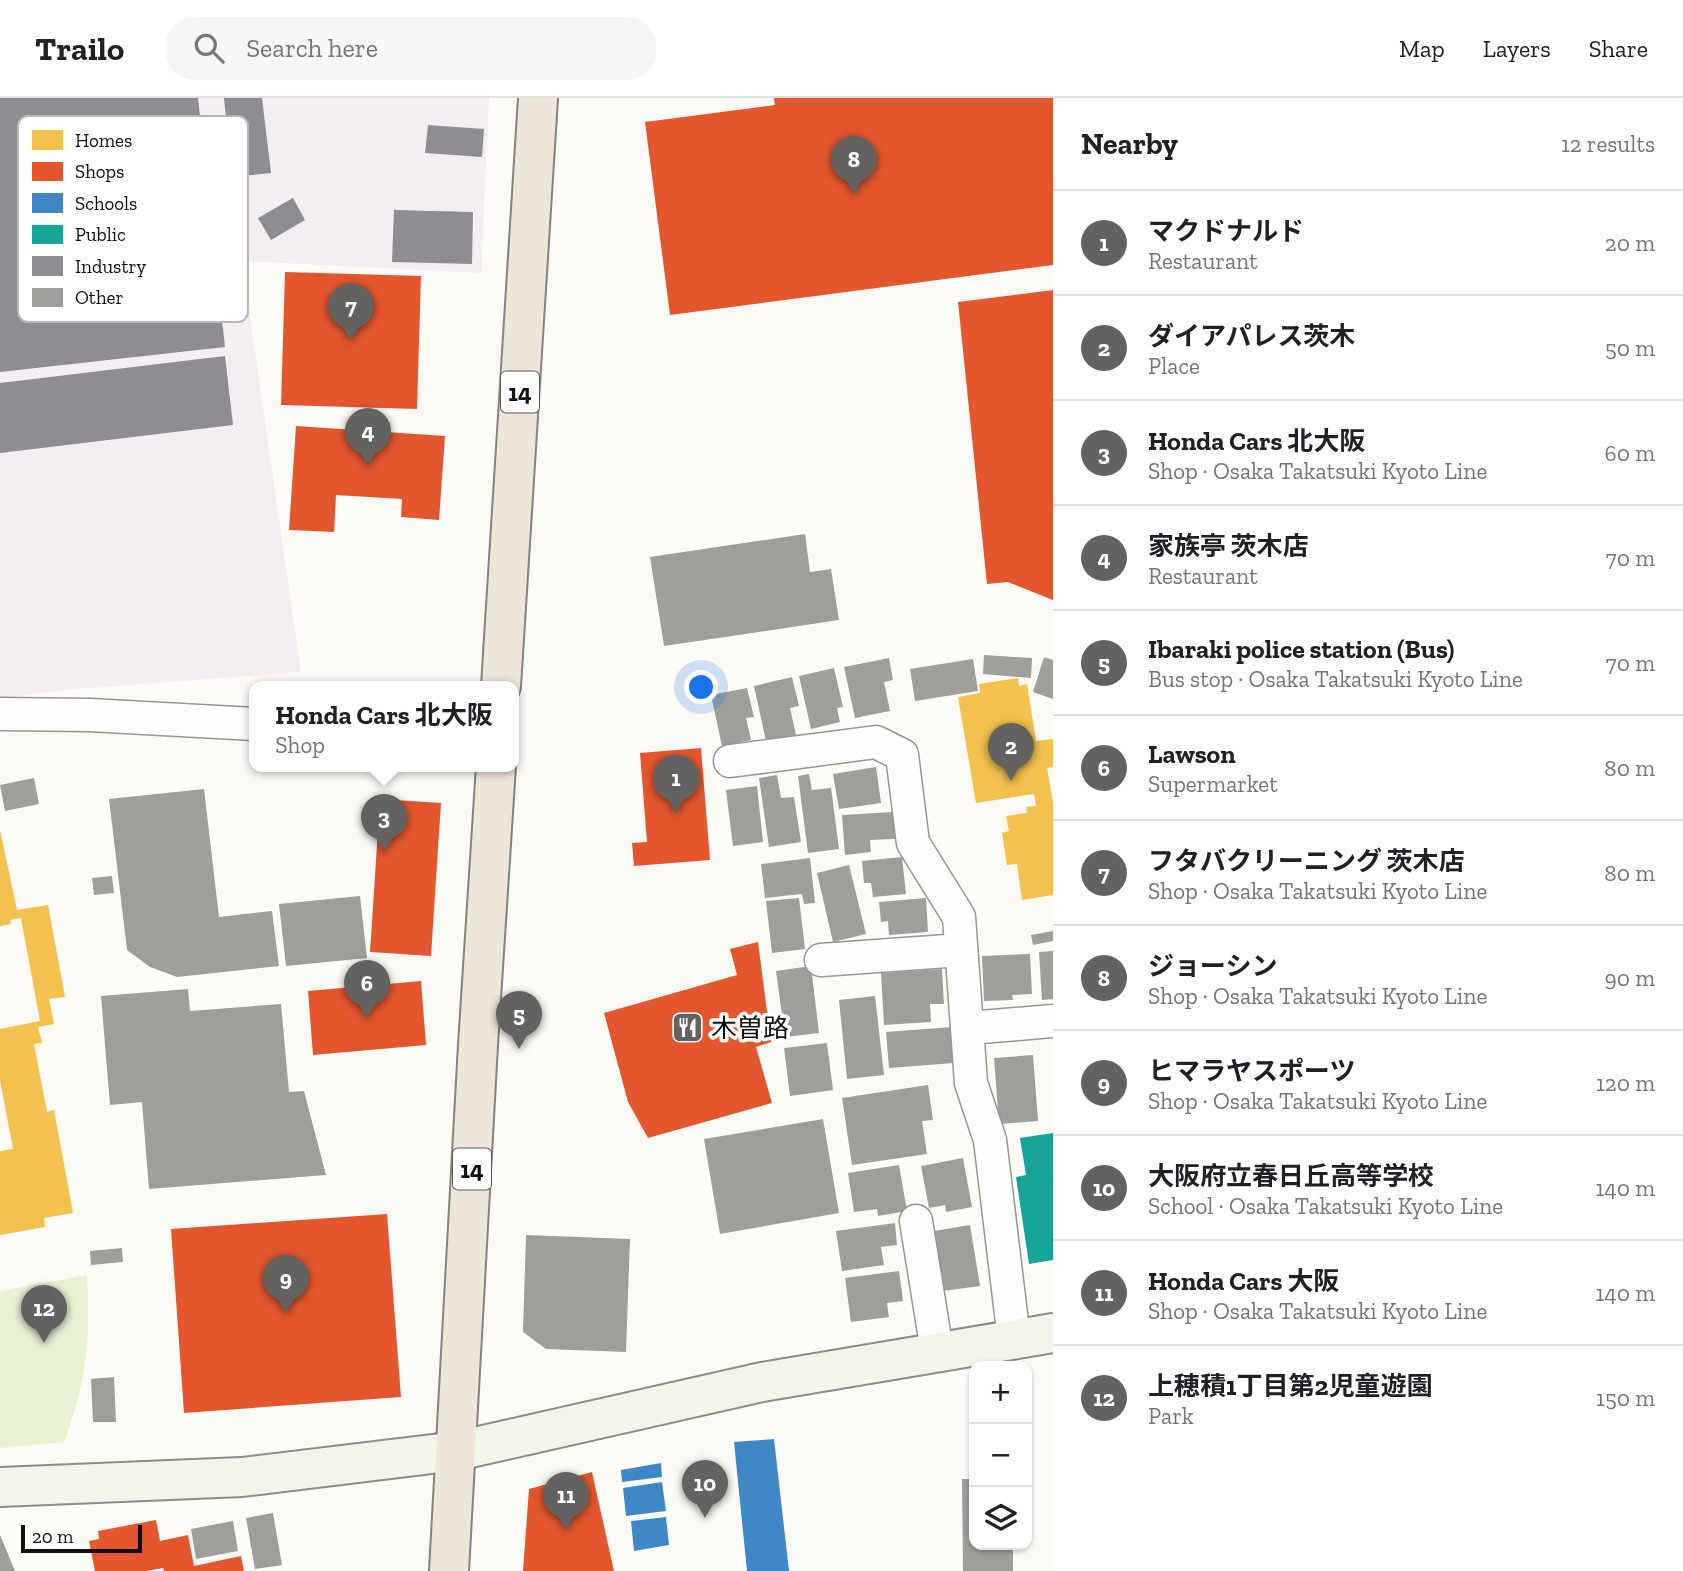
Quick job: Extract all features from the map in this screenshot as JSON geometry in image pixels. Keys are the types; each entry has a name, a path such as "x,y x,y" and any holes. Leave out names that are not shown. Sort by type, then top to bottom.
{"main road":[{"name":"14","path":"501,681 538,98"},
{"name":"14","path":"449,1571 496,772"}],"street":[{"path":"0,714 90,715 249,724"},
{"path":"730,761 876,742 902,755 913,843 959,918 971,1083 990,1140 1014,1339"},
{"path":"821,960 961,950"},
{"path":"969,1028 1053,1021"},
{"path":"916,1221 937,1352"},
{"path":"0,1487 242,1477 457,1451 762,1382 1053,1333"}],"shaded area":[{"path":"0,98 489,98 481,273 248,261 248,116 18,116 18,322 248,322 248,303 301,672 75,689 0,698"}],"green space":[{"path":"87,1275 85,1360 77,1400 64,1442 0,1448 0,1291"}],"building: Homes":[{"path":"1018,678 1019,686 1027,684 1036,741 1053,739 1053,767 1047,768 1053,803 1053,895 1022,900 1017,864 1007,865 1002,833 1009,831 1006,816 1027,813 1026,807 1036,806 1034,794 976,803 958,697 980,693 979,684"},
{"path":"0,830 17,910 48,905 65,997 49,999 54,1024 38,1027 42,1043 34,1044 47,1112 54,1110 73,1213 44,1218 45,1227 0,1235 0,1151 13,1149 0,1080 0,1029 40,1021 21,918 0,926"}],"building: Shops":[{"path":"774,98 1053,98 1053,265 670,315 645,122 775,105"},
{"path":"285,272 421,276 417,409 281,405"},
{"path":"1053,290 1053,600 1008,582 987,584 958,302"},
{"path":"296,426 445,436 439,520 401,517 402,499 336,495 334,532 289,530"},
{"path":"701,748 710,860 634,866 632,843 647,842 640,753"},
{"path":"380,799 441,803 431,956 370,952"},
{"name":"木曽路","path":"758,942 771,1042 756,1047 772,1103 648,1138 628,1102 604,1013 737,975 730,949"},
{"path":"421,981 426,1045 313,1055 308,991"},
{"path":"387,1214 401,1397 184,1413 171,1229"},
{"path":"592,1472 614,1571 523,1571 529,1489"},
{"path":"156,1520 160,1541 188,1535 194,1566 241,1556 244,1571 164,1571 163,1568 146,1571 95,1571 89,1541 99,1539 98,1531"}],"building: Schools":[{"path":"774,1439 789,1571 747,1571 734,1442"},
{"path":"661,1463 662,1477 622,1482 621,1470"},
{"path":"662,1482 666,1511 626,1516 623,1488"},
{"path":"666,1517 669,1545 634,1551 631,1521"}],"building: Public":[{"path":"1053,1133 1053,1260 1029,1264 1016,1177 1026,1175 1020,1138"}],"building: Industry":[{"path":"0,98 198,98 200,116 18,116 18,322 222,322 225,347 0,372"},
{"path":"224,98 262,98 271,173 248,175 248,116 226,116"},
{"path":"428,125 484,129 482,157 425,153"},
{"path":"293,198 305,220 271,240 258,218"},
{"path":"394,210 473,212 472,264 392,262"},
{"path":"225,356 233,425 0,453 0,383"}],"building: Other":[{"path":"805,534 810,572 831,569 839,620 664,646 650,557"},
{"path":"984,655 1032,658 1031,678 983,674"},
{"path":"1044,657 1053,660 1053,699 1033,692"},
{"path":"889,658 893,680 884,682 890,711 855,718 844,667"},
{"path":"973,659 978,691 915,701 910,669"},
{"path":"834,668 843,707 837,708 840,722 811,729 799,676"},
{"path":"792,677 799,706 790,708 796,735 766,741 754,686"},
{"path":"747,688 754,717 746,718 751,740 722,746 711,695"},
{"path":"876,767 881,803 839,809 833,774"},
{"path":"809,774 812,790 831,788 839,849 808,853 798,776"},
{"path":"777,775 781,798 794,797 801,842 769,847 759,778"},
{"path":"34,778 39,804 5,811 0,785"},
{"path":"757,786 763,842 733,846 726,790"},
{"path":"204,789 219,917 272,911 279,966 177,977 150,967 127,950 109,799"},
{"path":"893,812 895,839 870,840 871,852 845,855 842,815"},
{"path":"902,857 906,894 873,897 871,883 864,883 862,861"},
{"path":"810,858 815,903 804,904 802,894 765,898 761,864"},
{"path":"849,865 866,934 833,942 817,873"},
{"path":"112,876 114,893 94,895 92,878"},
{"path":"360,896 367,958 286,966 279,904"},
{"path":"799,898 805,949 772,953 766,901"},
{"path":"926,898 928,932 889,935 888,921 881,922 879,902"},
{"path":"1053,931 1053,941 1033,945 1031,935"},
{"path":"1053,951 1053,999 1042,1000 1039,952"},
{"path":"1030,954 1032,994 1012,995 1013,1000 984,1001 982,956"},
{"path":"811,966 819,1033 785,1037 776,971"},
{"path":"942,969 944,1004 930,1004 931,1022 884,1025 881,973"},
{"path":"188,989 190,1011 281,1004 289,1092 304,1091 326,1175 149,1189 142,1102 110,1105 101,996"},
{"path":"875,996 884,1075 847,1079 839,1000"},
{"path":"952,1027 954,1063 889,1068 886,1032"},
{"path":"827,1043 833,1090 790,1096 784,1048"},
{"path":"1033,1055 1038,1121 999,1124 994,1058"},
{"path":"928,1085 933,1120 922,1121 927,1154 852,1165 842,1098"},
{"path":"823,1119 839,1213 720,1234 704,1139"},
{"path":"963,1158 972,1207 946,1212 945,1205 929,1208 921,1166"},
{"path":"899,1165 907,1211 878,1216 877,1209 854,1212 848,1173"},
{"path":"895,1223 897,1245 881,1247 884,1265 842,1271 836,1231"},
{"path":"970,1225 980,1286 943,1291 934,1231"},
{"path":"526,1235 630,1239 626,1352 546,1349 523,1332"},
{"path":"122,1248 123,1262 91,1265 90,1251"},
{"path":"899,1271 903,1301 887,1303 889,1317 851,1322 845,1278"},
{"path":"114,1377 116,1422 93,1422 91,1379"},
{"path":"962,1479 969,1479 969,1550 1013,1550 1013,1571 963,1571"},
{"path":"273,1513 282,1565 255,1569 246,1518"},
{"path":"233,1521 238,1551 196,1559 191,1529"},
{"path":"0,1535 15,1571 0,1571"}],"place":[{"name":"ジョーシン","path":"854,194"},
{"name":"フタバクリーニング 茨木店","path":"351,341"},
{"name":"家族亭 茨木店","path":"368,466"},
{"name":"ダイアパレス茨木","path":"1011,781"},
{"name":"マクドナルド","path":"676,813"},
{"name":"Honda Cars 北大阪","path":"384,852"},
{"name":"Lawson","path":"367,1018"},
{"name":"木曽路","path":"688,1028"},
{"name":"Ibaraki police station (Bus)","path":"519,1049"},
{"name":"ヒマラヤスポーツ","path":"286,1313"},
{"name":"上穂積1丁目第2児童遊園","path":"44,1343"},
{"name":"大阪府立春日丘高等学校","path":"705,1518"},
{"name":"Honda Cars 大阪","path":"566,1530"}]}
